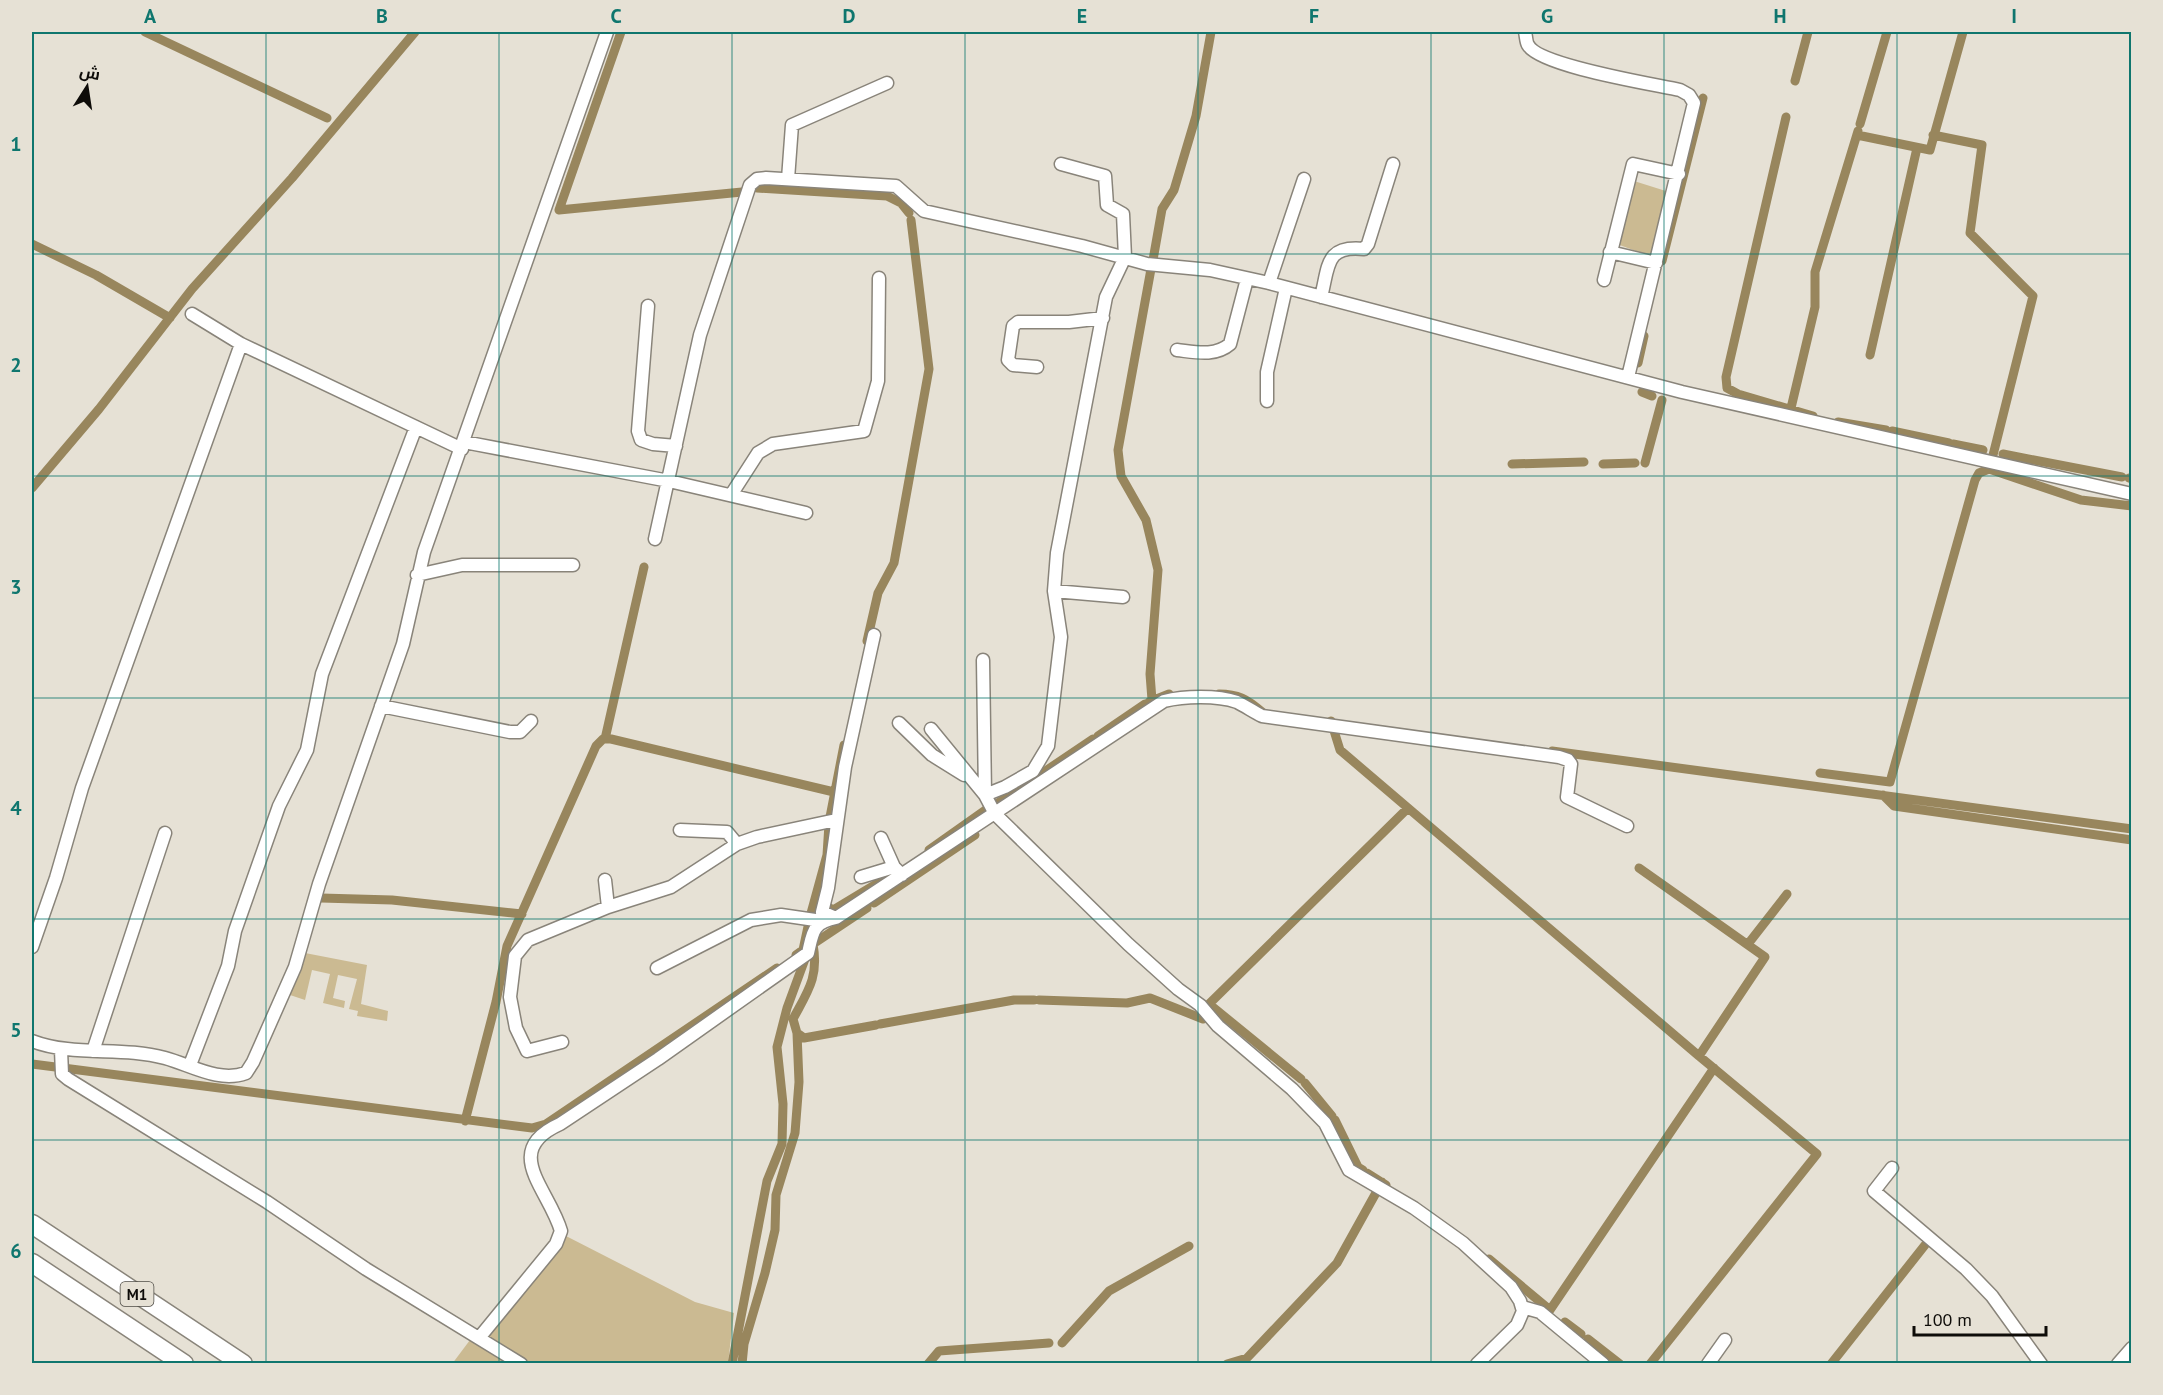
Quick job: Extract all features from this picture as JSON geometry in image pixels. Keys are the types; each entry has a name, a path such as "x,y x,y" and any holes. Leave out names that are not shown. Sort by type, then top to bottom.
{"highway":[{"name":"M1","path":"32,1224 243,1364"},
{"name":"M1","path":"32,1263 184,1364"}],"street":[{"path":"32,1041 61,1050 152,1056 190,1065 218,1075 234,1077 246,1073 259,1050 279,998 295,967 319,884 403,645 417,575 607,32"},
{"path":"1525,32 1527,45 1536,54 1557,62 1689,95 1694,104 1694,112 1628,377"},
{"path":"788,179 792,125 887,83"},
{"path":"985,795 1005,788 1033,771 1048,746 1061,638 1054,591 1057,553 1106,297 1125,257 1122,214 1107,206 1105,176 1061,164"},
{"path":"1321,297 1331,258 1336,250 1347,247 1364,249 1368,244 1393,164"},
{"path":"1604,280 1633,164 1679,174"},
{"path":"655,539 700,335 750,185 757,179 766,178 896,186 924,211 1148,264 1210,270 1269,283 1628,377 1858,433 2132,494"},
{"path":"1269,283 1304,179"},
{"path":"1610,252 1656,263"},
{"path":"731,495 758,453 773,444 864,431 878,381 879,278"},
{"path":"1177,350 1213,353 1222,351 1230,344 1247,279"},
{"path":"1267,401 1267,372 1286,288"},
{"path":"648,306 638,431 641,440 653,444 676,446"},
{"path":"192,314 241,344 416,427 463,446 669,481 806,513"},
{"path":"1037,367 1013,364 1008,360 1013,326 1018,322 1069,322 1103,318"},
{"path":"32,947 56,878 81,788 241,344"},
{"path":"190,1065 228,966 236,931 279,806 307,750 322,674 416,427"},
{"path":"417,575 462,565 573,565"},
{"path":"1054,591 1123,597"},
{"path":"836,918 822,912 822,907 828,888 836,820 874,635"},
{"path":"983,660 985,795"},
{"path":"657,968 752,920 781,915 822,921 836,918 898,871 995,814 1152,709 1176,698 1224,700 1236,702 1262,716 1568,760 1571,764 1567,797 1627,826"},
{"path":"381,706 510,732 520,732 531,722"},
{"path":"899,723 932,755 973,780"},
{"path":"931,729 985,795 995,814 1136,951 1178,989 1200,1005 1218,1026 1292,1089 1325,1123 1349,1170 1414,1208 1463,1243 1511,1287 1523,1311 1517,1325 1477,1364"},
{"path":"562,1042 527,1051 516,1028 510,997 515,956 528,940 608,907 671,887 737,844 757,837 836,820"},
{"path":"680,830 727,832 737,844"},
{"path":"93,1051 165,833"},
{"path":"881,838 898,871"},
{"path":"861,877 898,871"},
{"path":"605,880 608,907"},
{"path":"478,1338 556,1244 561,1231 532,1166 530,1153 534,1140 658,1059 807,953 814,929 822,921"},
{"path":"61,1050 62,1074 68,1079 267,1202 366,1269 521,1364"},
{"path":"1892,1168 1874,1191 1966,1269 1992,1296 2041,1364"},
{"path":"1522,1307 1540,1312 1603,1364"},
{"path":"1708,1364 1725,1340"},
{"path":"2118,1364 2132,1348"}],"shaded area":[{"path":"1634,181 1669,192 1652,257 1617,244"},
{"path":"305,953 367,965 361,1004 388,1011 387,1021 357,1016 358,1011 349,1009 357,979 338,975 333,998 345,1001 344,1008 323,1003 330,974 312,970 305,1000 287,994"},
{"path":"566,1236 695,1302 734,1313 728,1363 530,1363 485,1337"},
{"path":"470,1340 508,1363 452,1364"}],"waterway":[{"path":"145,32 327,118"},
{"path":"32,488 99,409 192,289 292,178 415,32"},
{"path":"621,32 559,210 742,192"},
{"path":"1153,260 1162,209 1174,190 1196,116 1211,32"},
{"path":"1795,81 1808,32"},
{"path":"1860,124 1887,32"},
{"path":"1857,135 1930,150 1963,32"},
{"path":"1662,261 1703,98"},
{"path":"1786,117 1726,377 1727,388 1738,394 1813,416"},
{"path":"1791,408 1815,307 1815,272 1858,131"},
{"path":"1933,135 1982,145 1970,233 2033,296 1990,467"},
{"path":"1870,355 1917,148"},
{"path":"757,188 887,196 901,203 909,213"},
{"path":"867,641 878,593 894,563 929,369 911,220"},
{"path":"32,244 96,275 170,318"},
{"path":"1151,269 1118,450 1121,476 1146,520 1158,570 1150,674 1152,700"},
{"path":"1638,363 1644,336"},
{"path":"1642,392 1652,396"},
{"path":"1645,463 1662,400"},
{"path":"1838,422 1886,430"},
{"path":"1892,431 1949,443"},
{"path":"1953,444 1983,450"},
{"path":"2003,454 2122,477"},
{"path":"1512,464 1584,462"},
{"path":"1603,464 1635,463"},
{"path":"1820,773 1890,782 1975,480 1979,473 1989,469 2081,500 2132,506"},
{"path":"605,739 644,567"},
{"path":"1149,702 1169,694"},
{"path":"1219,694 1242,698 1262,712"},
{"path":"1098,736 1145,704"},
{"path":"1331,721 1340,750 1699,1056 1765,957 1639,868"},
{"path":"465,1121 496,1002 507,946 596,746 603,739 834,792"},
{"path":"995,805 1093,739"},
{"path":"830,817 844,745"},
{"path":"1552,751 2132,829"},
{"path":"1883,795 1894,806 2132,840"},
{"path":"1301,1079 1209,1004 1408,808"},
{"path":"929,850 987,809"},
{"path":"810,917 827,855 829,824"},
{"path":"874,903 975,835"},
{"path":"826,906 833,910 891,875"},
{"path":"1748,944 1787,894"},
{"path":"321,898 392,900 522,914"},
{"path":"742,1364 744,1344 775,1230 776,1195 795,1133 799,1082 797,1033 793,1019 811,983 815,966 813,944 867,908"},
{"path":"796,955 803,950 809,922"},
{"path":"732,1364 767,1181 782,1144 783,1104 777,1047 787,1008 805,959"},
{"path":"32,1064 532,1128 546,1124 777,968"},
{"path":"1039,1000 1127,1003 1150,998 1203,1019"},
{"path":"880,1024 1014,1000 1034,1000"},
{"path":"797,1033 804,1038 876,1025"},
{"path":"1650,1364 1817,1154 1699,1056"},
{"path":"1489,1259 1550,1310 1714,1068"},
{"path":"1305,1083 1332,1116"},
{"path":"1335,1120 1358,1167 1363,1170"},
{"path":"1367,1173 1386,1185"},
{"path":"1227,1364 1247,1358 1337,1263 1382,1182"},
{"path":"1831,1364 1925,1245"},
{"path":"1062,1343 1109,1291 1189,1246"},
{"path":"1565,1322 1581,1334"},
{"path":"1588,1339 1620,1364"},
{"path":"928,1364 939,1351 1049,1343"}]}
